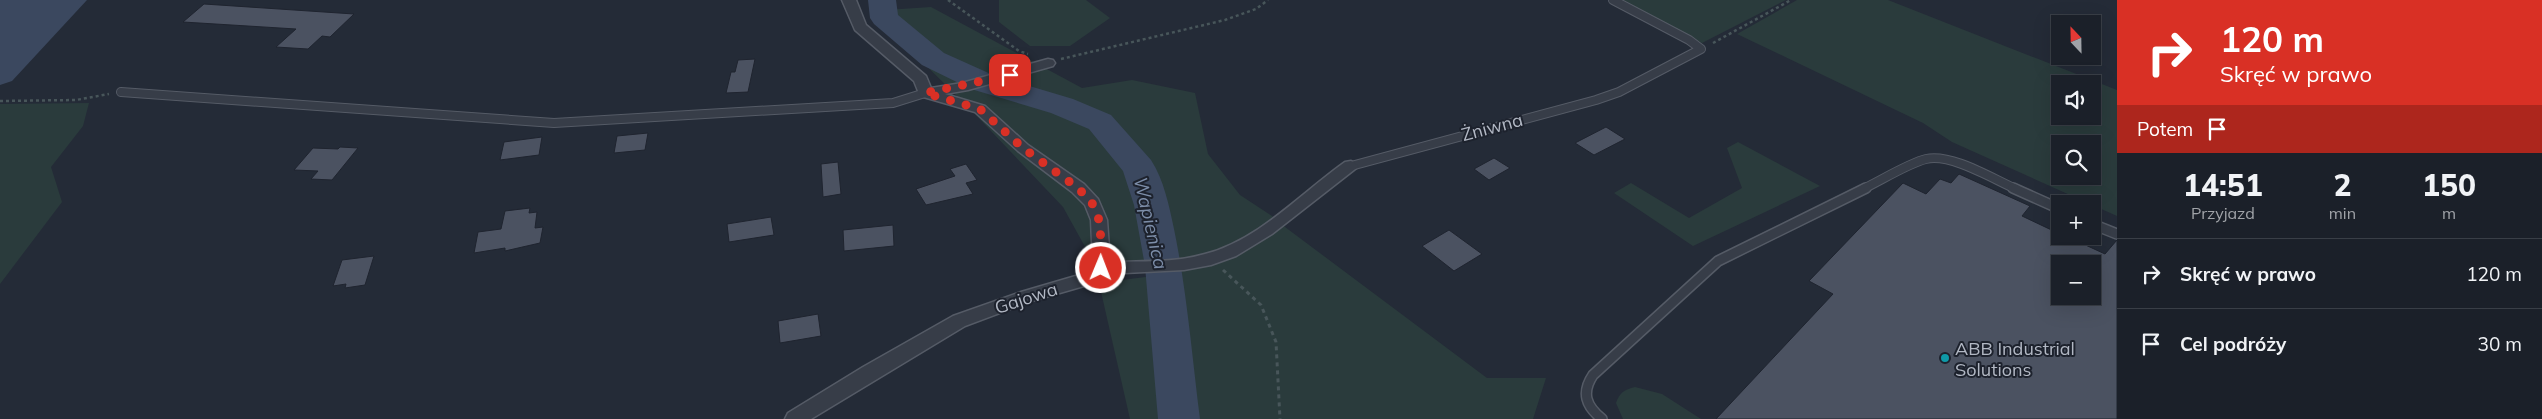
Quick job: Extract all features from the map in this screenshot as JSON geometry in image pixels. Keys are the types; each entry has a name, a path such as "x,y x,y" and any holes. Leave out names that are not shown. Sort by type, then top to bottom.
{"street":[{"path":"849,0 860,27 921,79 925,93"},
{"path":"925,93 963,87 1048,63"},
{"path":"925,93 980,109 1023,148 1078,188 1092,203 1099,220 1102,250 1101,268"},
{"name":"Żniwna","path":"1101,268 1162,266 1206,260 1245,244 1351,166"},
{"name":"Gajowa","path":"795,419 870,372 959,321 1027,296 1086,280 1101,268"}],"lane":[{"path":"1614,0 1689,40 1701,50"},
{"name":"Żniwna","path":"1351,166 1596,100 1619,92 1701,50"},
{"path":"121,92 554,122 893,103 925,93"},
{"path":"1602,419 1588,404 1584,393 1586,384 1593,375 1718,261 1925,159 1950,160 2051,205"},
{"path":"2101,228 2117,234"}],"path":[{"path":"948,0 1019,50 1048,63 1104,47 1225,20 1256,9 1268,0"},
{"path":"1701,50 1791,0"},
{"path":"0,101 76,100 121,92"},
{"path":"1206,260 1261,305 1276,342 1279,381 1278,414 1280,419"}],"shaded area":[{"path":"999,0 1086,0 1110,18 1070,46 1030,46 999,22"},
{"path":"1623,0 1786,0 1702,43"},
{"path":"1797,0 1888,0 2079,75 2051,75 2051,125 2101,125 2101,84 2117,90 2117,216 2101,209 2101,195 2070,195 1952,142 1923,123 1737,34"},
{"path":"931,7 1082,88 1132,80 1195,93 1208,154 1240,195 1275,218 1227,250 1209,256 1166,263 1094,263 1063,207 973,112 871,11"},
{"path":"89,103 83,126 51,167 62,202 0,284 0,104"},
{"path":"1738,142 1820,186 1693,246 1614,193 1631,183 1689,218 1742,188 1727,148"},
{"path":"1281,224 1487,378 1546,378 1533,419 1197,419 1180,267"},
{"path":"1153,276 1165,419 1130,419 1099,283"},
{"path":"1635,387 1662,394 1701,419 1623,419 1616,403 1623,392"}],"water":[{"path":"0,0 87,0 12,81 0,85"}],"building":[{"path":"204,4 354,14 330,37 322,36 308,49 276,47 296,29 183,22"},
{"path":"755,59 748,92 726,93 731,72 735,72 738,60"},
{"path":"1606,127 1625,139 1594,155 1575,143"},
{"path":"648,133 645,150 614,153 617,136"},
{"path":"542,137 539,155 500,160 504,142"},
{"path":"340,147 358,148 332,180 311,179 318,171 294,170 313,148 338,149"},
{"path":"1494,158 1510,168 1489,180 1474,169"},
{"path":"838,162 841,194 823,197 821,164"},
{"path":"966,164 977,180 966,183 973,194 926,205 916,189 955,176 950,169"},
{"name":"ABB Industrial Solutions","path":"1959,174 2030,206 2022,216 2051,230 2051,245 2086,245 2105,254 2117,240 2117,419 1716,419 1833,294 1809,281 1903,183 1926,194 1940,179 1951,183"},
{"path":"530,208 529,213 537,212 535,228 543,227 540,243 505,251 505,248 474,253 478,232 501,229 505,211"},
{"path":"771,217 774,235 729,242 727,224"},
{"path":"893,225 894,246 844,251 843,230"},
{"path":"1449,230 1482,254 1454,271 1422,246"},
{"path":"374,256 365,285 345,288 346,284 333,286 342,260"},
{"path":"818,314 821,336 780,343 778,321"}],"waterway":[{"name":"Wapienica","path":"882,0 884,18 933,59 982,82 1062,106 1100,122 1139,168 1151,205 1163,266 1179,419"}],"place":[{"name":"ABB Industrial Solutions","path":"1945,358"}],"route":[{"path":"1010,75 963,87 925,93 980,109 1023,148 1078,188 1092,203 1099,220 1102,250 1101,268"}]}
